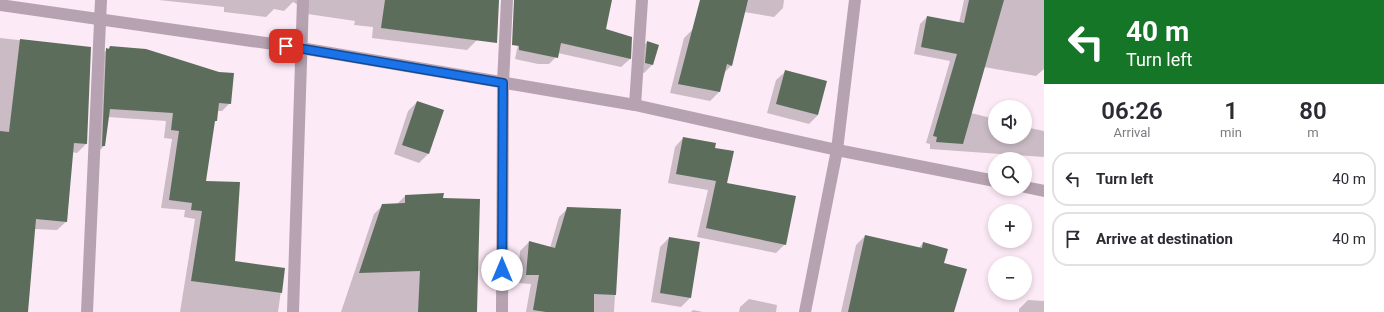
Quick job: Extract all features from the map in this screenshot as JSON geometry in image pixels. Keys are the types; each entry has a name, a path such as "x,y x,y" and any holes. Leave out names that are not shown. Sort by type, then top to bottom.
{"street":[{"path":"87,312 101,0"},
{"path":"293,312 302,0"},
{"path":"502,312 503,83 507,0"},
{"path":"635,105 642,0"},
{"path":"805,312 837,150 854,0"},
{"path":"0,5 301,48 635,105 837,150 988,181"},
{"path":"1032,187 1043,188"}],"building":[{"path":"385,0 499,0 497,43 381,28"},
{"path":"514,0 612,0 606,29 632,37 631,59 561,43 558,58 519,50 519,46 512,45"},
{"path":"700,0 748,0 732,66 727,64 720,92 678,84"},
{"path":"969,0 1004,0 963,144 936,142 937,137 933,136 957,54 921,47 927,16 964,23"},
{"path":"20,39 91,47 87,144 74,143 67,222 36,219 28,312 0,312 0,131 9,132"},
{"path":"647,41 659,45 653,65 645,63"},
{"path":"110,46 146,49 219,72 234,73 231,104 219,103 206,181 240,182 235,261 285,268 282,293 191,281 202,211 191,210 192,203 169,200 179,131 171,130 173,113 110,109 105,146 102,146 106,48 109,49"},
{"path":"785,70 827,81 818,115 776,104"},
{"path":"417,101 444,110 429,154 402,145"},
{"path":"683,137 716,143 715,148 734,151 727,183 796,196 786,245 706,228 716,181 676,174"},
{"path":"444,193 443,198 480,199 477,312 418,312 420,271 359,273 382,204 405,203 405,195"},
{"path":"567,207 621,209 616,295 594,294 594,312 546,312 533,310 539,275 526,275 529,241 555,248"},
{"path":"865,235 922,248 923,242 948,249 944,263 967,269 954,312 848,312"},
{"path":"669,237 700,242 691,298 660,293"}],"route":[{"path":"286,46 503,83 502,270"}]}
